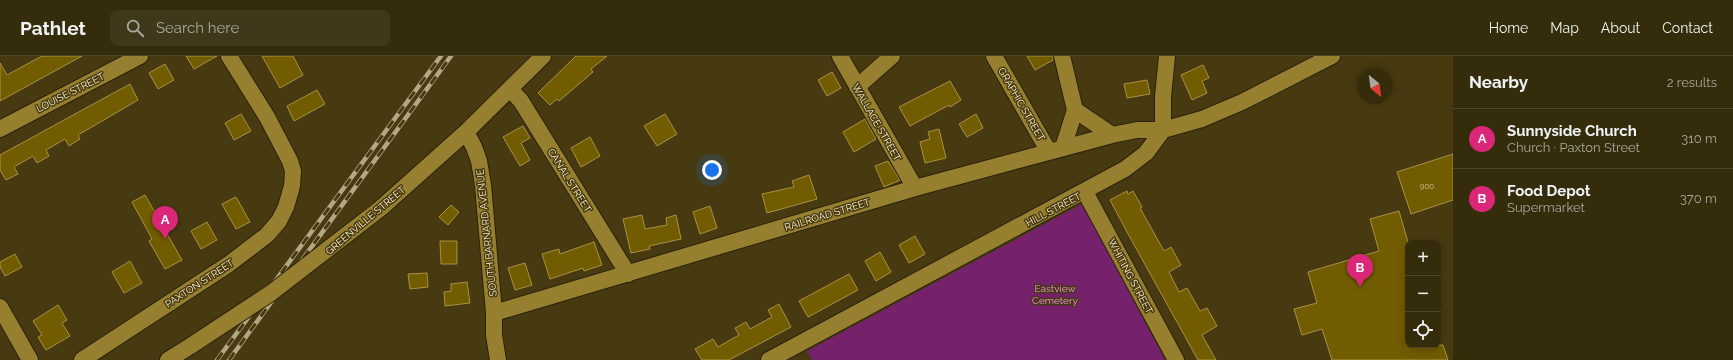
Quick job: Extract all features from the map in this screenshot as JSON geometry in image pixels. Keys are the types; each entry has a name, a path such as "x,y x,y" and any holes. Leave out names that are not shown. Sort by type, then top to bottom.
{"street":[{"name":"LOUISE STREET","path":"0,129 140,56"},
{"name":"PAXTON STREET","path":"82,360 229,264 267,235 279,221 286,207 292,186 293,172 290,160 267,117 229,56"},
{"name":"GREENVILLE STREET","path":"168,360 271,293 337,244 381,208 466,132 543,56"},
{"name":"WALLACE STREET","path":"840,56 915,188"},
{"path":"857,87 892,56"},
{"name":"GRAPHIC STREET","path":"994,56 1056,150"},
{"path":"1056,150 1075,110 1062,56"},
{"path":"1167,56 1163,97 1164,130 1202,119 1242,102 1332,56"},
{"name":"CANAL STREET","path":"510,89 521,101 628,274"},
{"path":"1075,110 1112,135"},
{"name":"RAILROAD STREET","path":"494,313 915,188 1112,135 1137,130 1164,130"},
{"name":"HILL STREET","path":"769,360 1125,170 1146,153 1164,130"},
{"name":"SOUTH BARNARD AVENUE","path":"466,132 479,161 483,185 494,313 494,335 498,360"},
{"name":"WHITING STREET","path":"1085,192 1176,360"},
{"path":"0,307 30,360"}],"green space":[{"name":"Eastview Cemetery","path":"1082,204 1165,360 812,360 807,351"}],"building":[{"path":"42,56 82,56 0,101 0,63 7,75"},
{"path":"186,56 217,56 194,69"},
{"path":"262,56 293,56 303,75 280,88"},
{"path":"576,56 607,56 591,69 593,72 559,101 557,99 550,105 538,93"},
{"path":"1027,56 1053,56 1053,60 1035,70"},
{"path":"165,64 174,80 158,89 149,73"},
{"path":"1203,65 1209,78 1202,81 1207,93 1192,100 1181,75"},
{"path":"832,72 841,88 827,96 818,80"},
{"path":"1147,80 1150,94 1127,98 1124,84"},
{"path":"950,81 961,100 950,107 949,105 910,126 899,107"},
{"path":"130,84 138,100 78,135 80,139 69,146 65,139 46,150 49,156 37,163 33,156 14,167 18,174 6,180 0,170 0,155"},
{"path":"317,90 325,104 294,121 287,106"},
{"path":"241,114 251,131 234,140 225,123"},
{"path":"665,114 677,134 657,146 644,126"},
{"path":"976,114 983,128 967,137 959,124"},
{"path":"865,119 876,139 854,152 843,132"},
{"path":"523,126 530,138 521,143 530,160 520,166 503,137"},
{"path":"939,129 946,158 925,163 920,142 930,139 928,132"},
{"path":"590,137 600,156 581,167 571,148"},
{"path":"1453,154 1453,200 1411,214 1397,172"},
{"path":"888,161 900,180 884,187 875,166"},
{"path":"809,175 817,199 767,213 762,194 794,187 792,181"},
{"path":"1127,191 1128,194 1133,191 1142,207 1140,208 1164,251 1171,247 1181,265 1169,272 1179,292 1187,288 1200,311 1207,308 1217,326 1202,335 1216,360 1198,360 1110,200"},
{"path":"145,195 182,260 165,269 149,241 152,239 132,202"},
{"path":"236,197 250,222 236,229 222,204"},
{"path":"451,205 459,212 448,225 439,217"},
{"path":"710,206 717,228 700,234 693,212"},
{"path":"1399,211 1407,240 1405,240 1405,348 1441,348 1441,345 1443,345 1448,360 1332,360 1322,329 1302,335 1294,309 1317,303 1308,272 1379,251 1370,219"},
{"path":"642,215 645,229 667,225 666,218 676,215 681,239 649,246 650,249 631,253 623,219"},
{"path":"207,222 217,240 201,249 191,231"},
{"path":"915,236 925,254 909,263 899,245"},
{"path":"440,241 457,241 457,264 441,264"},
{"path":"594,242 602,265 584,271 583,268 550,279 542,254 559,249 560,254"},
{"path":"880,252 891,272 876,281 865,261"},
{"path":"15,254 22,267 5,276 0,267 0,262"},
{"path":"130,261 142,283 124,293 112,272"},
{"path":"525,263 532,285 515,290 508,268"},
{"path":"427,273 428,287 410,289 408,274"},
{"path":"849,274 858,290 808,317 799,301"},
{"path":"467,282 470,303 445,306 444,292 451,291 451,284"},
{"path":"779,304 791,327 729,360 702,360 695,349 713,339 718,347 739,335 735,328 746,322 750,329 772,317 768,310"},
{"path":"58,305 67,320 62,323 70,336 46,350 38,337 42,335 33,321"}],"railway":[{"path":"217,360 441,56"},
{"path":"229,360 451,56"}],"place":[{"name":"Sunnyside Church","path":"165,239"},
{"name":"Food Depot","path":"1360,287"}]}
